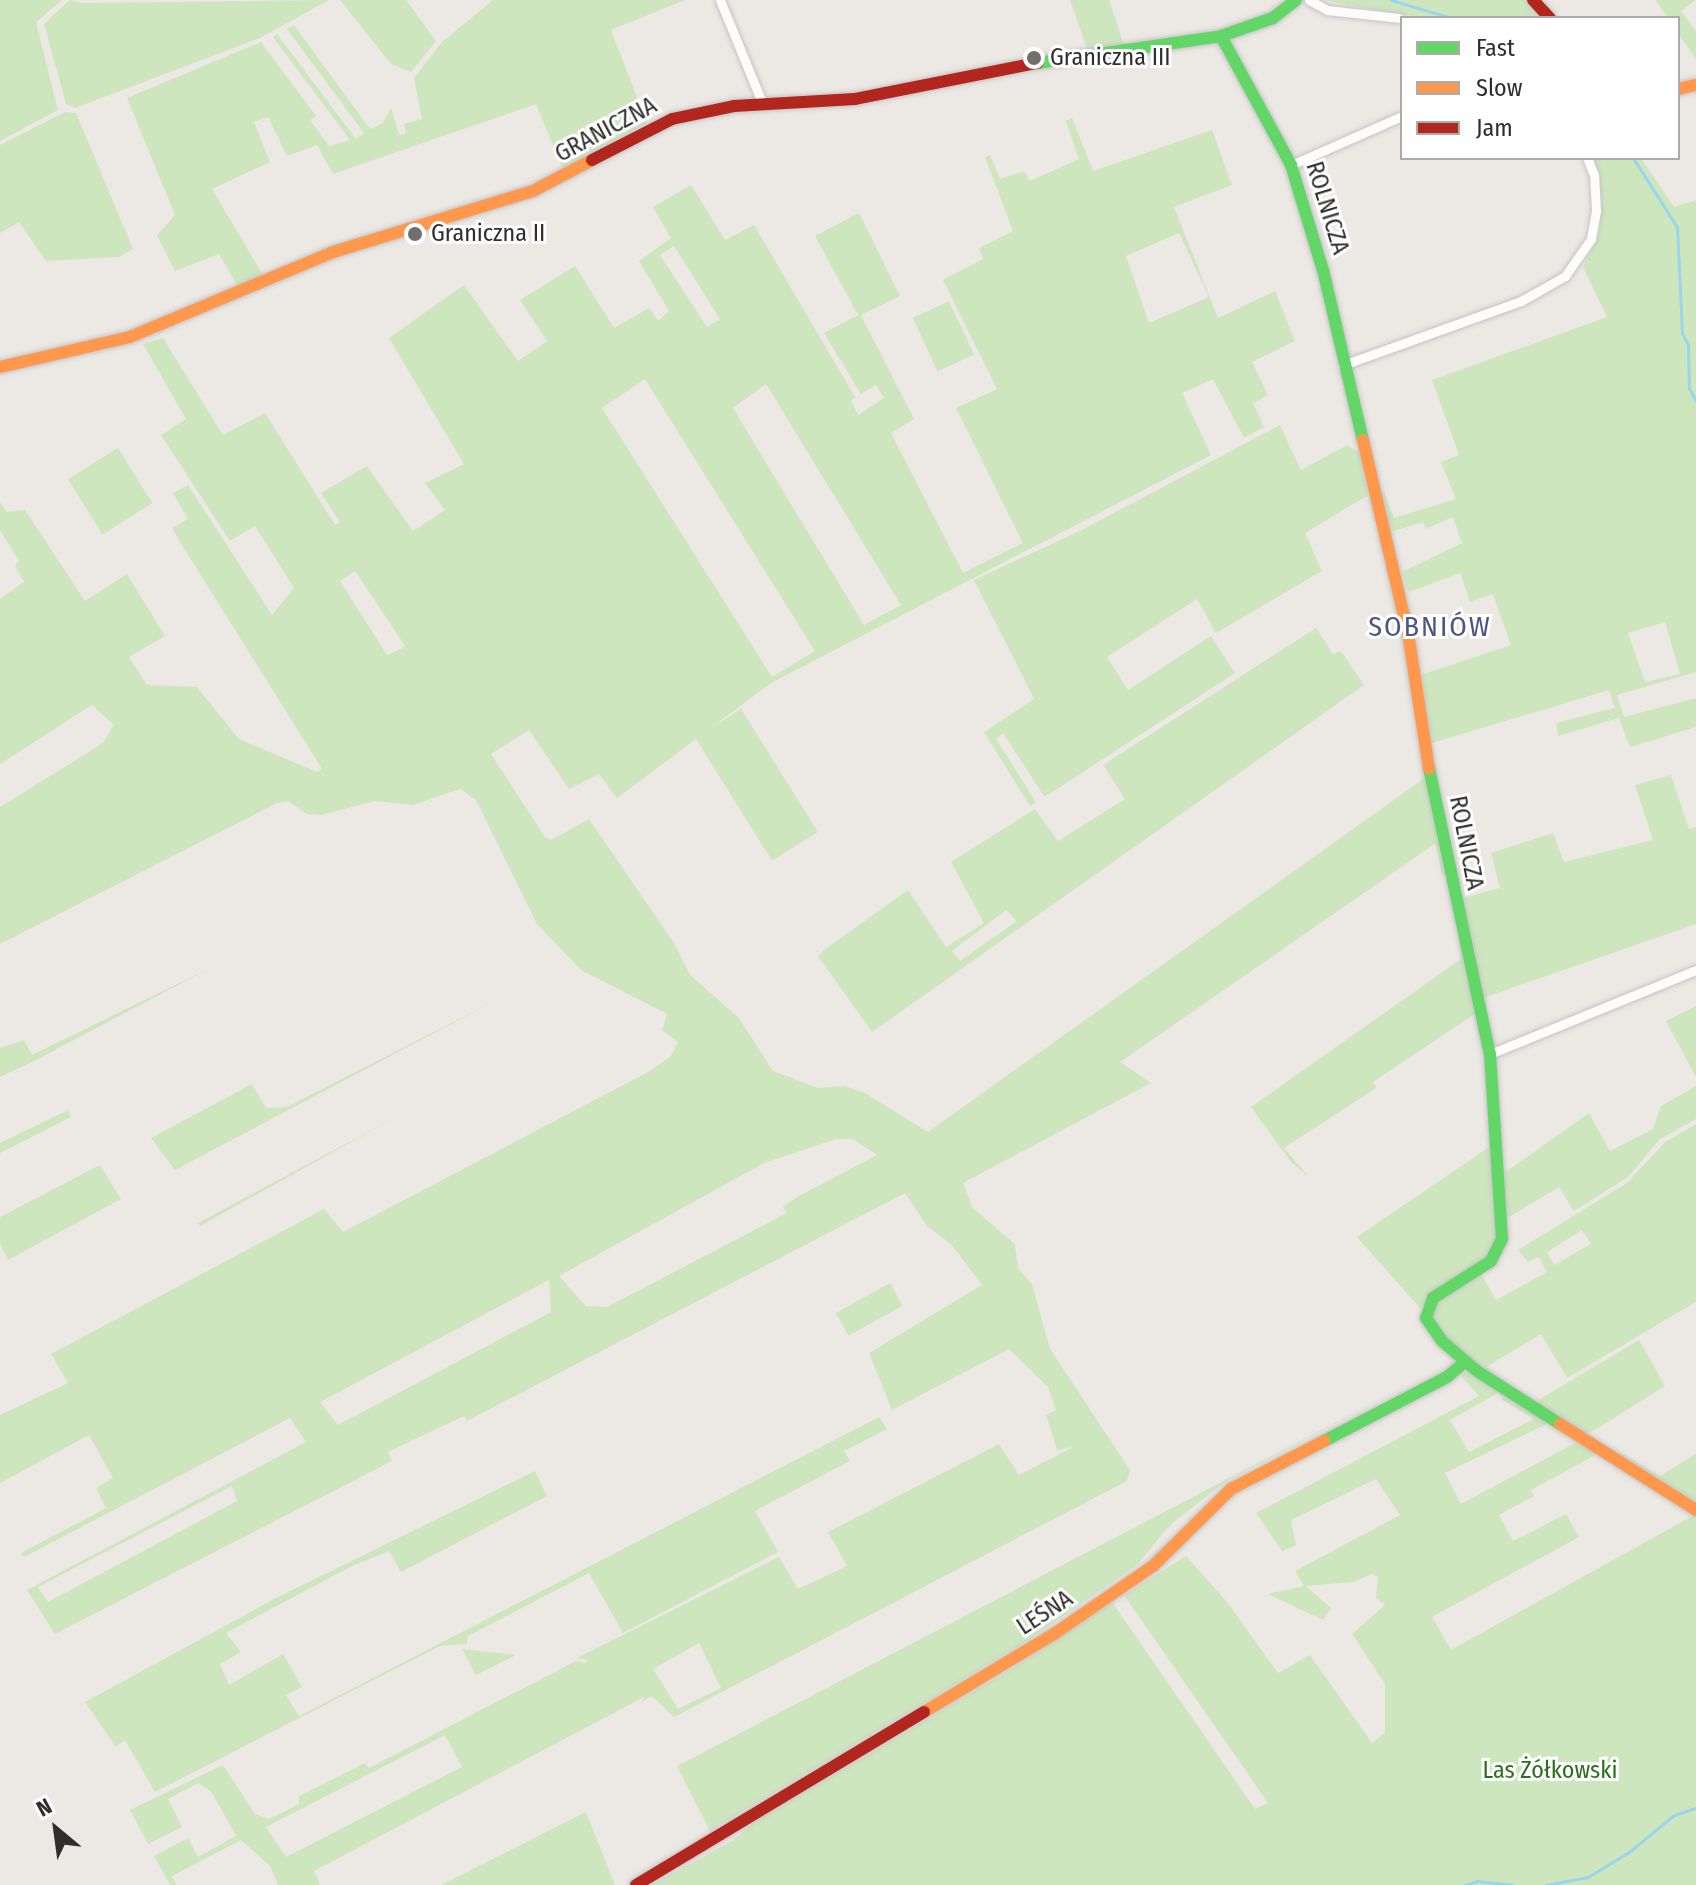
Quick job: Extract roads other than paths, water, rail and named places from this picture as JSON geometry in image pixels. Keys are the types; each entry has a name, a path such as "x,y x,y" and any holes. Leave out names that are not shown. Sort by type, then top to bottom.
{"street":[{"path":"720,0 763,105"},
{"name":"GRANICZNA","path":"0,367 130,337 320,257 533,191 672,119 763,105 855,99 1067,57 1221,36 1273,18 1296,0"},
{"path":"1309,0 1327,10 1399,18"},
{"path":"1533,0 1548,16"},
{"name":"ROLNICZA","path":"1221,36 1291,165 1323,270 1408,633 1439,830 1490,1054 1502,1239 1491,1261 1433,1298 1426,1314 1436,1335 1465,1362 1696,1510"},
{"path":"1291,165 1400,117"},
{"path":"1343,365 1521,301 1565,276 1591,239 1596,211 1594,175 1588,160"},
{"path":"1490,1054 1696,970"},
{"name":"LEŚNA","path":"636,1885 1054,1634 1153,1566 1231,1489 1447,1377 1465,1362"}],"waterway":[{"path":"1391,0 1445,16"},
{"path":"1634,160 1677,227 1682,333 1688,345 1689,388 1696,401"},
{"path":"1546,1885 1588,1877 1629,1852 1674,1815 1696,1808"},
{"path":"1465,1885 1477,1881 1513,1885"}],"place":[{"name":"Graniczna III","path":"1034,58"},
{"name":"Graniczna II","path":"415,234"}],"district":[{"name":"SOBNIÓW","path":"1430,627"}],"park label":[{"name":"Las Żółkowski","path":"1550,1771"}]}
